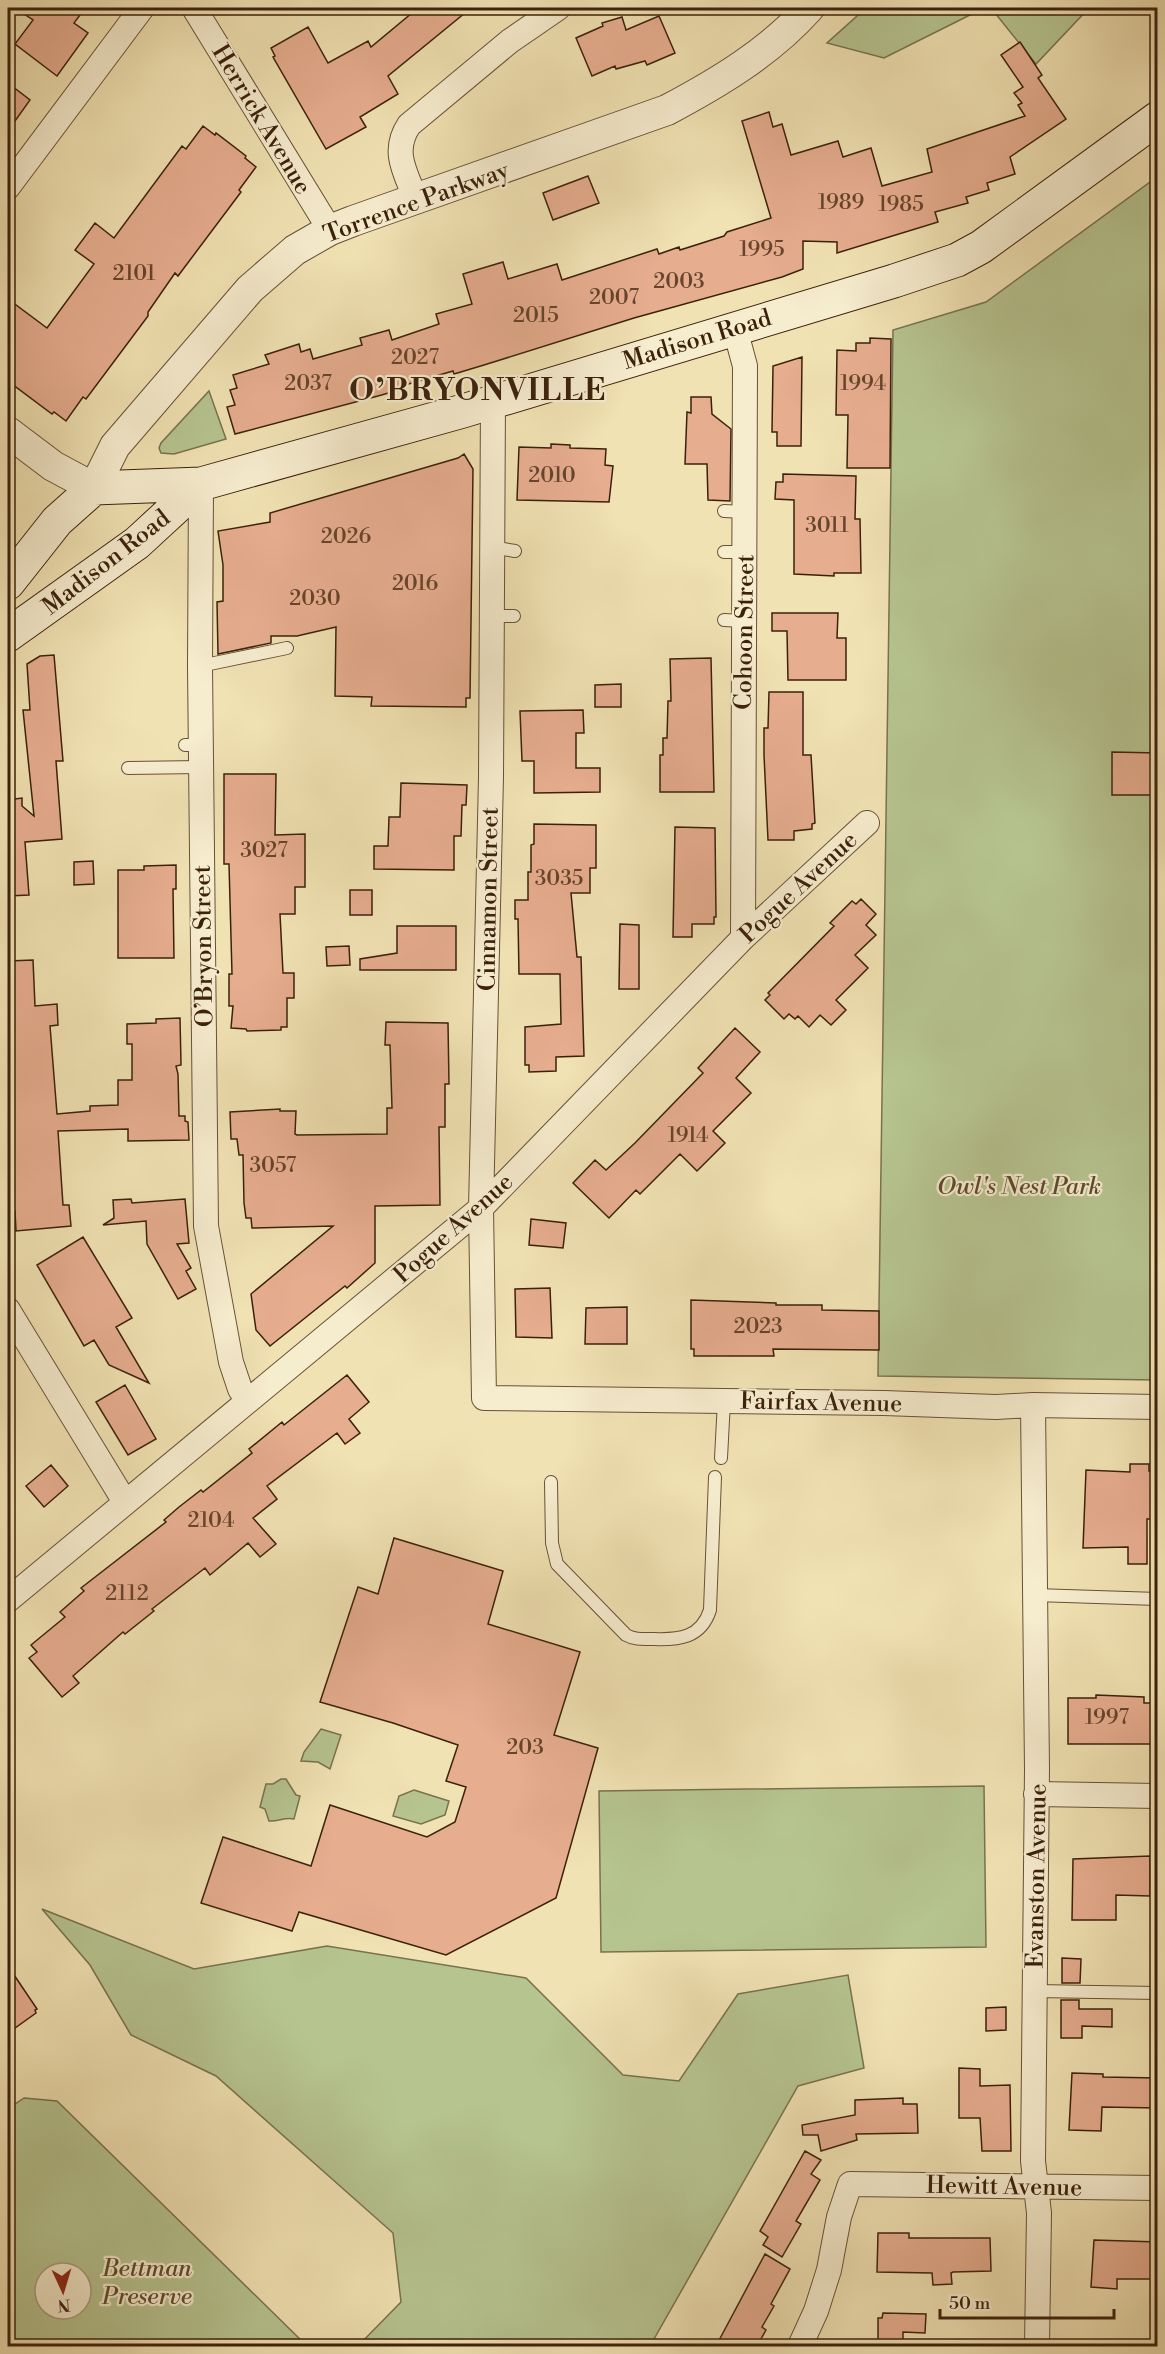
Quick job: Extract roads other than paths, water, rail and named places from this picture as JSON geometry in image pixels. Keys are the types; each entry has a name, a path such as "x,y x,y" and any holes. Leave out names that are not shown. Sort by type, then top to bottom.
{"main road":[{"name":"Madison Road","path":"8,583 57,521 94,488 201,484 735,329 957,260 981,247 1158,118"},
{"name":"Madison Road","path":"8,635 137,543 201,484"}],"street":[{"path":"8,187 142,8"},
{"name":"Herrick Avenue","path":"194,8 330,231"},
{"path":"416,200 400,160 399,145 409,125 510,41 558,8"},
{"name":"Torrence Parkway","path":"94,488 115,446 250,289 295,250 330,231 667,110 705,90 751,60 792,27 809,8"},
{"name":"Cohoon Street","path":"735,329 745,366 734,552 743,938"},
{"name":"Cinnamon Street","path":"484,1398 481,1208 490,800 502,616 503,549 493,400"},
{"path":"8,432 53,466 94,488"},
{"name":"O’Bryon Street","path":"201,484 200,666 195,752 206,1226 231,1362 240,1389 248,1401"},
{"name":"Pogue Avenue","path":"8,1600 481,1208 743,938 867,823"},
{"path":"8,1310 125,1502"},
{"name":"Fairfax Avenue","path":"484,1398 996,1407 1033,1405 1158,1407"},
{"name":"Evanston Avenue","path":"1033,1405 1036,1794 1033,2161 1039,2213 1036,2346"},
{"path":"1036,1794 1158,1796"},
{"name":"Hewitt Avenue","path":"800,2346 816,2311 829,2270 839,2217 850,2184 1158,2188"}],"lane":[{"path":"200,666 287,648"},
{"path":"128,768 195,752"},
{"path":"721,1458 724,1401"},
{"path":"551,1482 552,1543 557,1564 626,1635 633,1639 679,1639 695,1632 706,1623 710,1610 715,1477"},
{"path":"1035,1595 1158,1599"},
{"path":"1034,1991 1158,1993"}],"district":[{"name":"O’BRYONVILLE","path":"478,390"}],"park label":[{"name":"Owl's Nest Park","path":"1019,1186"},
{"name":"Bettman Preserve","path":"147,2282"}]}
